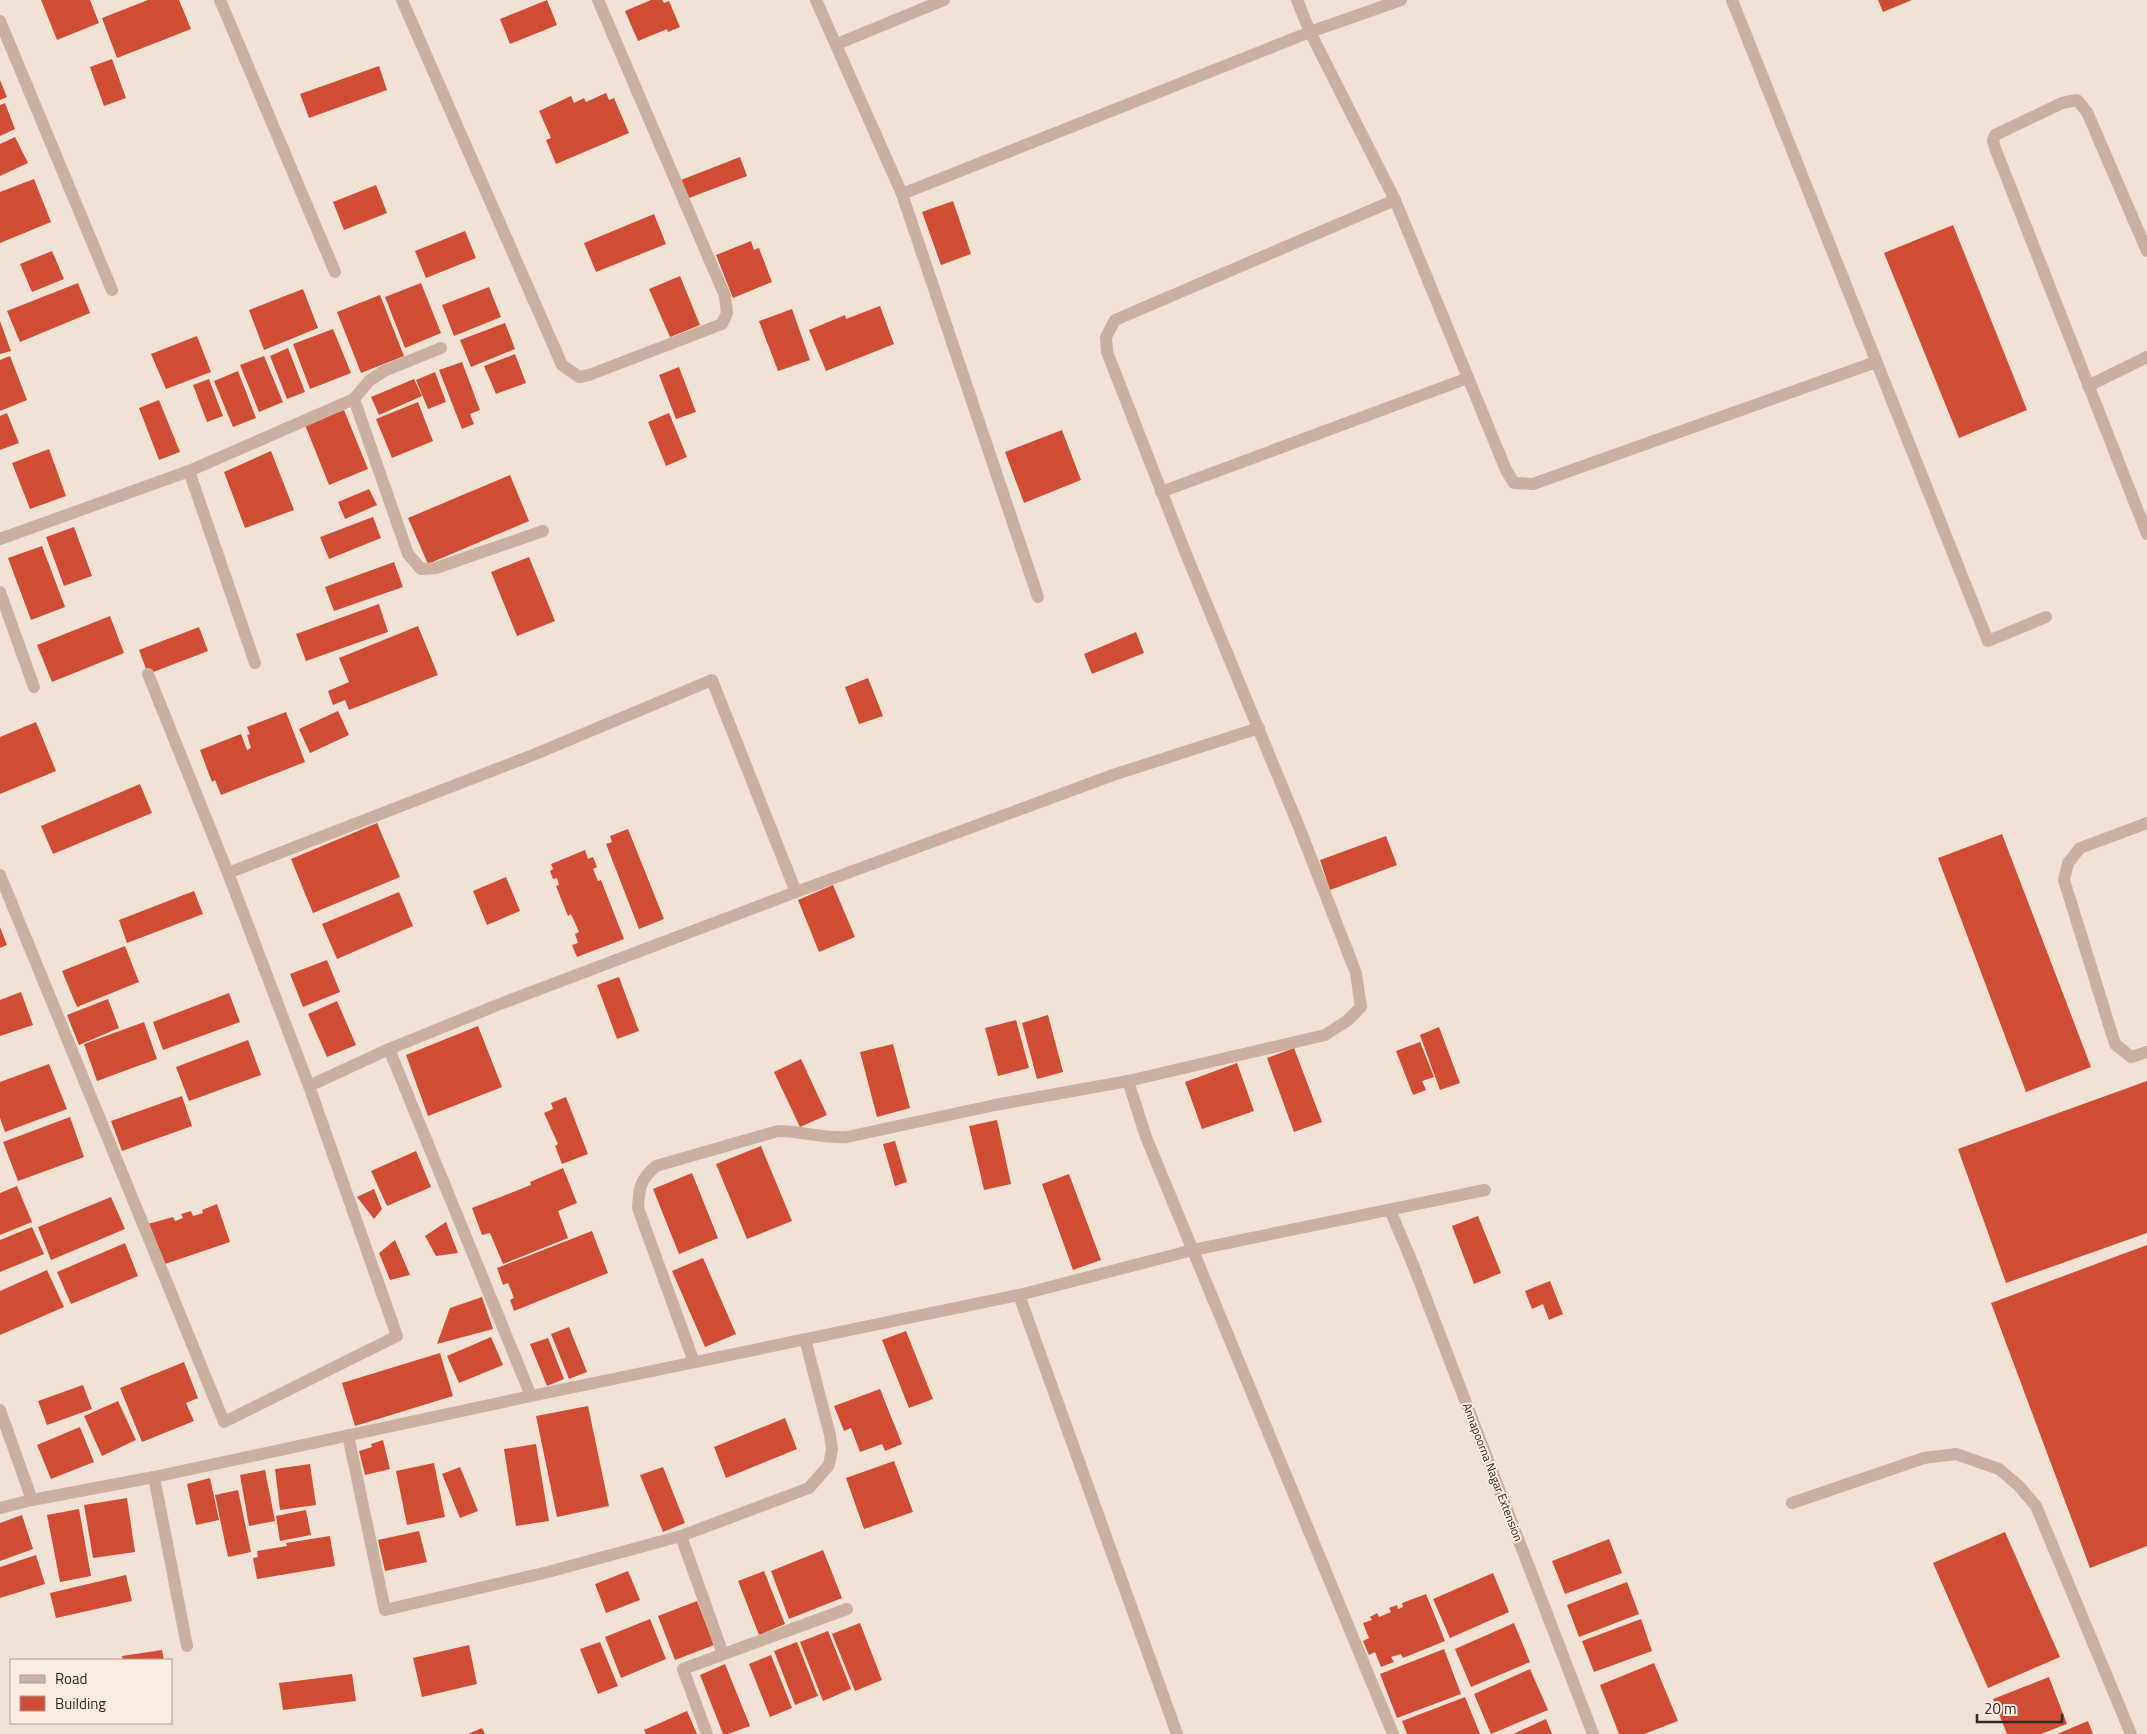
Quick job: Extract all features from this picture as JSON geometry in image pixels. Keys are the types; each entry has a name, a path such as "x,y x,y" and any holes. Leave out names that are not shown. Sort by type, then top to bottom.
{"street":[{"path":"220,0 335,272"},
{"path":"402,0 562,365 579,376 590,375 722,324 727,313 725,296 598,0"},
{"path":"816,0 902,194 1038,597"},
{"path":"837,44 944,0"},
{"path":"1297,0 1310,32 1395,200 1506,470 1514,483 1533,484 1876,362"},
{"path":"902,194 1310,32 1401,0"},
{"path":"1732,0 1988,641 2046,617"},
{"path":"0,21 112,290"},
{"path":"2147,251 2087,112 2076,100 2062,103 1995,136 1993,141 1995,148 2147,534"},
{"path":"694,1362 638,1208 638,1192 643,1178 656,1166 778,1131 791,1131 830,1138 846,1137 995,1105 1128,1081 1325,1034 1347,1021 1361,1007 1356,973 1259,728 1206,605 1161,492 1107,352 1106,337 1116,320 1395,200"},
{"path":"0,539 189,471 354,398 369,381 384,371 441,348"},
{"path":"2088,386 2147,357"},
{"path":"1161,492 1468,378"},
{"path":"354,398 408,554 421,569 436,568 543,531"},
{"path":"189,471 255,663"},
{"path":"0,592 34,686"},
{"path":"0,877 224,1422 397,1336 308,1086 228,873 148,674"},
{"path":"228,873 533,755 712,680 796,892"},
{"path":"308,1086 389,1049 500,1004 796,892 1113,775 1259,728"},
{"path":"2147,822 2080,848 2068,863 2064,880 2115,1044 2131,1057 2147,1052"},
{"path":"389,1049 531,1396"},
{"path":"1128,1081 1146,1137 1393,1734"},
{"path":"0,1508 32,1500 154,1478 531,1396 1019,1295 1193,1250 1486,1190"},
{"name":"Annapoorna Nagar Extension","path":"1390,1210 1416,1272 1593,1734"},
{"path":"1019,1295 1177,1734"},
{"path":"348,1436 385,1610 548,1572 680,1536 809,1488 829,1465 832,1449 805,1339"},
{"path":"0,1410 32,1500"},
{"path":"1792,1503 1924,1458 1956,1454 1999,1469 2019,1486 2036,1506 2131,1734"},
{"path":"154,1478 187,1646"},
{"path":"680,1536 723,1654"},
{"path":"707,1734 683,1669 847,1609"}],"building":[{"path":"41,0 90,0 99,23 57,40"},
{"path":"148,0 179,0 191,29 117,58 102,18"},
{"path":"547,0 557,25 510,44 500,19"},
{"path":"651,0 662,0 664,3 669,1 680,27 668,32 667,29 638,41 625,11"},
{"path":"1878,0 1912,0 1883,12"},
{"path":"112,59 126,98 104,106 90,67"},
{"path":"379,66 387,90 309,118 300,94"},
{"path":"0,80 7,97 0,100"},
{"path":"606,93 609,100 614,98 629,133 556,164 546,140 551,138 539,111 571,96 574,103 584,98 586,102"},
{"path":"5,103 15,129 0,136 0,105"},
{"path":"15,137 28,163 0,176 0,144"},
{"path":"740,157 747,176 689,198 681,180"},
{"path":"34,179 51,222 0,243 0,192"},
{"path":"376,185 387,213 344,230 333,202"},
{"path":"953,201 971,254 941,265 922,212"},
{"path":"654,214 666,244 596,272 584,243"},
{"path":"1953,225 2027,410 1959,438 1884,253"},
{"path":"465,231 476,258 426,278 415,251"},
{"path":"751,241 754,250 759,248 772,282 733,298 716,255"},
{"path":"52,251 64,279 32,292 20,264"},
{"path":"680,276 700,325 670,337 649,289"},
{"path":"78,283 90,313 20,342 7,311"},
{"path":"421,283 441,333 405,348 385,297"},
{"path":"489,287 501,317 454,336 442,305"},
{"path":"303,289 318,328 264,350 249,310"},
{"path":"380,295 404,356 361,373 337,312"},
{"path":"880,306 894,344 826,371 809,330 845,315 846,319"},
{"path":"792,309 810,360 778,371 759,321"},
{"path":"0,321 11,351 0,354"},
{"path":"505,323 515,349 471,367 460,340"},
{"path":"333,329 351,373 310,389 293,344"},
{"path":"197,336 211,372 166,389 151,354"},
{"path":"288,348 305,392 287,399 270,356"},
{"path":"515,354 526,383 496,394 484,366"},
{"path":"10,356 27,400 0,411 0,360"},
{"path":"264,356 283,402 259,412 240,365"},
{"path":"462,362 480,410 470,414 474,424 462,429 439,370"},
{"path":"679,367 696,412 676,419 659,375"},
{"path":"238,371 256,418 233,427 214,381"},
{"path":"435,372 446,402 428,409 416,380"},
{"path":"209,379 223,416 207,422 193,385"},
{"path":"414,379 422,396 379,415 371,397"},
{"path":"159,400 180,452 159,460 139,408"},
{"path":"418,402 433,441 392,458 376,419"},
{"path":"344,410 368,469 329,485 305,425"},
{"path":"7,413 19,443 0,450 0,416"},
{"path":"669,413 687,457 666,466 648,422"},
{"path":"1062,430 1081,480 1024,503 1005,452"},
{"path":"49,449 66,496 30,509 12,463"},
{"path":"271,451 294,510 245,528 224,472"},
{"path":"510,475 529,521 428,564 408,518"},
{"path":"369,489 377,505 345,519 338,502"},
{"path":"373,517 381,538 329,559 320,537"},
{"path":"74,527 92,576 64,586 46,537"},
{"path":"42,546 65,607 31,620 8,558"},
{"path":"529,557 555,621 517,636 491,572"},
{"path":"394,562 403,587 334,611 325,587"},
{"path":"379,604 388,632 306,661 296,634"},
{"path":"110,616 124,653 52,682 37,645"},
{"path":"418,626 438,675 349,710 345,700 333,705 328,691 349,682 339,658"},
{"path":"199,627 208,651 148,674 139,650"},
{"path":"1136,632 1144,653 1092,674 1084,654"},
{"path":"868,678 883,716 859,724 845,687"},
{"path":"338,711 349,735 310,753 299,729"},
{"path":"286,712 305,762 221,795 215,780 212,782 200,750 241,734 247,750 251,748 247,735 250,734 247,727"},
{"path":"36,722 56,771 0,794 0,737"},
{"path":"140,784 152,813 53,854 41,826"},
{"path":"377,823 400,877 313,913 291,859"},
{"path":"628,829 664,919 639,929 606,844 612,842 610,836"},
{"path":"2002,834 2091,1067 2026,1092 1938,858"},
{"path":"1386,836 1397,865 1330,890 1320,860"},
{"path":"585,850 588,859 593,857 597,867 593,869 598,881 601,880 624,939 577,957 572,945 578,943 575,934 579,932 571,914 568,916 556,886 559,885 557,878 553,879 550,871 553,869 551,864"},
{"path":"506,877 520,911 487,925 473,891"},
{"path":"833,885 855,937 819,952 798,900"},
{"path":"194,891 203,914 127,943 119,920"},
{"path":"399,892 413,926 337,959 322,924"},
{"path":"0,927 7,945 0,948"},
{"path":"125,946 139,982 77,1007 62,971"},
{"path":"327,960 340,992 303,1007 290,974"},
{"path":"619,977 639,1031 617,1039 597,985"},
{"path":"21,992 33,1025 0,1036 0,1000"},
{"path":"229,993 240,1022 163,1050 153,1022"},
{"path":"108,999 119,1028 79,1045 67,1015"},
{"path":"337,1001 356,1045 327,1057 308,1014"},
{"path":"1048,1015 1063,1072 1037,1079 1022,1023"},
{"path":"1016,1020 1029,1068 998,1076 985,1028"},
{"path":"144,1022 157,1059 97,1081 84,1044"},
{"path":"478,1026 502,1087 428,1116 406,1055"},
{"path":"1439,1027 1460,1083 1440,1090 1420,1035"},
{"path":"248,1040 261,1075 189,1101 176,1067"},
{"path":"1420,1042 1434,1077 1422,1081 1426,1090 1413,1095 1396,1051"},
{"path":"893,1044 910,1108 877,1117 860,1052"},
{"path":"1294,1048 1322,1122 1294,1132 1267,1058"},
{"path":"801,1059 827,1115 800,1127 774,1072"},
{"path":"1237,1063 1254,1111 1202,1129 1185,1082"},
{"path":"49,1064 67,1109 5,1132 0,1118 0,1082"},
{"path":"2147,1081 2147,1233 2006,1283 1958,1149"},
{"path":"182,1096 192,1126 122,1151 111,1121"},
{"path":"566,1097 588,1154 562,1164 555,1146 558,1144 544,1113 553,1109 551,1103"},
{"path":"70,1117 84,1157 18,1181 3,1142"},
{"path":"997,1120 1011,1184 984,1190 969,1126"},
{"path":"895,1141 907,1182 895,1186 883,1144"},
{"path":"761,1146 792,1221 747,1239 716,1164"},
{"path":"416,1151 431,1187 387,1206 371,1171"},
{"path":"563,1168 577,1203 558,1211 568,1238 503,1264 490,1233 482,1235 472,1208 531,1185 530,1182"},
{"path":"692,1173 718,1238 679,1254 653,1189"},
{"path":"1069,1174 1101,1260 1073,1270 1042,1184"},
{"path":"17,1186 32,1222 0,1235 0,1193"},
{"path":"374,1189 382,1209 374,1219 357,1197"},
{"path":"111,1197 125,1229 51,1260 38,1227"},
{"path":"217,1204 230,1242 162,1265 148,1224 173,1217 175,1221 183,1218 181,1214 191,1211 193,1216 203,1213 202,1210"},
{"path":"1478,1216 1501,1273 1474,1284 1452,1226"},
{"path":"446,1222 458,1253 436,1256 425,1236"},
{"path":"32,1227 44,1254 0,1272 0,1240"},
{"path":"592,1231 608,1273 514,1311 510,1300 514,1298 508,1283 503,1285 497,1268"},
{"path":"395,1240 410,1275 390,1280 379,1253"},
{"path":"125,1243 138,1276 71,1304 57,1272"},
{"path":"2147,1245 2147,1546 2090,1568 1991,1303"},
{"path":"703,1258 736,1334 705,1347 672,1271"},
{"path":"47,1270 64,1307 0,1335 0,1291"},
{"path":"1550,1281 1563,1314 1549,1320 1543,1304 1532,1309 1525,1291"},
{"path":"482,1297 493,1329 437,1344 450,1308"},
{"path":"569,1327 587,1372 569,1379 551,1334"},
{"path":"906,1331 933,1399 909,1408 882,1340"},
{"path":"491,1337 503,1365 459,1383 447,1356"},
{"path":"548,1338 564,1379 547,1386 530,1344"},
{"path":"440,1353 453,1396 355,1426 342,1383"},
{"path":"184,1362 198,1398 186,1403 194,1421 142,1442 120,1388"},
{"path":"83,1385 92,1409 47,1425 38,1401"},
{"path":"880,1389 902,1444 885,1451 882,1444 860,1452 851,1428 844,1431 834,1406"},
{"path":"118,1401 136,1440 102,1456 84,1416"},
{"path":"588,1406 609,1506 557,1517 536,1416"},
{"path":"785,1418 797,1449 726,1478 714,1447"},
{"path":"80,1427 94,1462 51,1479 37,1445"},
{"path":"383,1440 390,1469 365,1475 359,1451 372,1447 371,1444"},
{"path":"536,1444 549,1521 516,1526 504,1449"},
{"path":"894,1461 913,1512 864,1529 846,1478"},
{"path":"434,1463 445,1517 407,1525 396,1471"},
{"path":"310,1464 316,1505 280,1510 275,1469"},
{"path":"460,1467 478,1511 460,1518 442,1474"},
{"path":"663,1467 685,1523 663,1532 640,1475"},
{"path":"265,1470 275,1521 249,1526 240,1475"},
{"path":"210,1478 219,1520 196,1525 187,1484"},
{"path":"238,1490 251,1552 228,1557 215,1495"},
{"path":"127,1498 135,1552 93,1558 84,1505"},
{"path":"79,1509 91,1576 60,1582 47,1515"},
{"path":"306,1510 311,1535 280,1541 276,1516"},
{"path":"22,1515 33,1549 0,1561 0,1523"},
{"path":"419,1531 427,1562 385,1571 378,1540"},
{"path":"2005,1532 2060,1657 1988,1688 1933,1563"},
{"path":"330,1536 335,1566 257,1579 253,1558 258,1557 257,1551 287,1546 286,1543"},
{"path":"1609,1539 1622,1573 1565,1594 1552,1561"},
{"path":"823,1550 842,1598 789,1619 771,1571"},
{"path":"36,1555 45,1584 0,1598 0,1567"},
{"path":"628,1571 640,1600 606,1613 595,1584"},
{"path":"764,1571 785,1624 759,1635 738,1581"},
{"path":"1493,1573 1509,1612 1450,1638 1433,1599"},
{"path":"126,1575 132,1601 56,1618 50,1593"},
{"path":"1627,1582 1639,1614 1579,1637 1567,1605"},
{"path":"1426,1594 1445,1641 1403,1658 1401,1654 1391,1657 1394,1662 1381,1667 1375,1652 1369,1655 1363,1641 1369,1638 1363,1623 1372,1620 1370,1617 1377,1613 1379,1617 1391,1612 1389,1608 1397,1605 1398,1609 1403,1607 1402,1603"},
{"path":"697,1601 714,1645 675,1660 658,1616"},
{"path":"650,1619 666,1659 621,1678 605,1637"},
{"path":"1641,1619 1652,1651 1594,1672 1582,1641"},
{"path":"860,1623 882,1680 855,1691 832,1634"},
{"path":"1514,1623 1530,1662 1471,1687 1455,1649"},
{"path":"828,1631 851,1689 823,1701 800,1642"},
{"path":"600,1642 618,1686 598,1694 580,1649"},
{"path":"797,1642 818,1696 795,1705 774,1651"},
{"path":"469,1645 477,1684 422,1697 413,1658"},
{"path":"1444,1649 1461,1694 1397,1718 1380,1674"},
{"path":"162,1650 164,1659 123,1659 122,1656"},
{"path":"771,1655 792,1708 770,1717 749,1664"},
{"path":"1654,1663 1678,1721 1644,1734 1619,1734 1600,1685"},
{"path":"725,1664 750,1726 728,1734 723,1734 700,1675"},
{"path":"1530,1669 1548,1710 1491,1734 1474,1694"},
{"path":"352,1674 356,1701 283,1710 279,1683"},
{"path":"2049,1677 2067,1724 2041,1734 2007,1734 1993,1699"},
{"path":"1465,1697 1480,1734 1407,1734 1402,1721"},
{"path":"687,1711 697,1734 646,1734 644,1730"},
{"path":"1546,1719 1552,1734 1513,1734"},
{"path":"2088,1721 2093,1734 2057,1734"},
{"path":"482,1728 485,1734 468,1734"}]}
